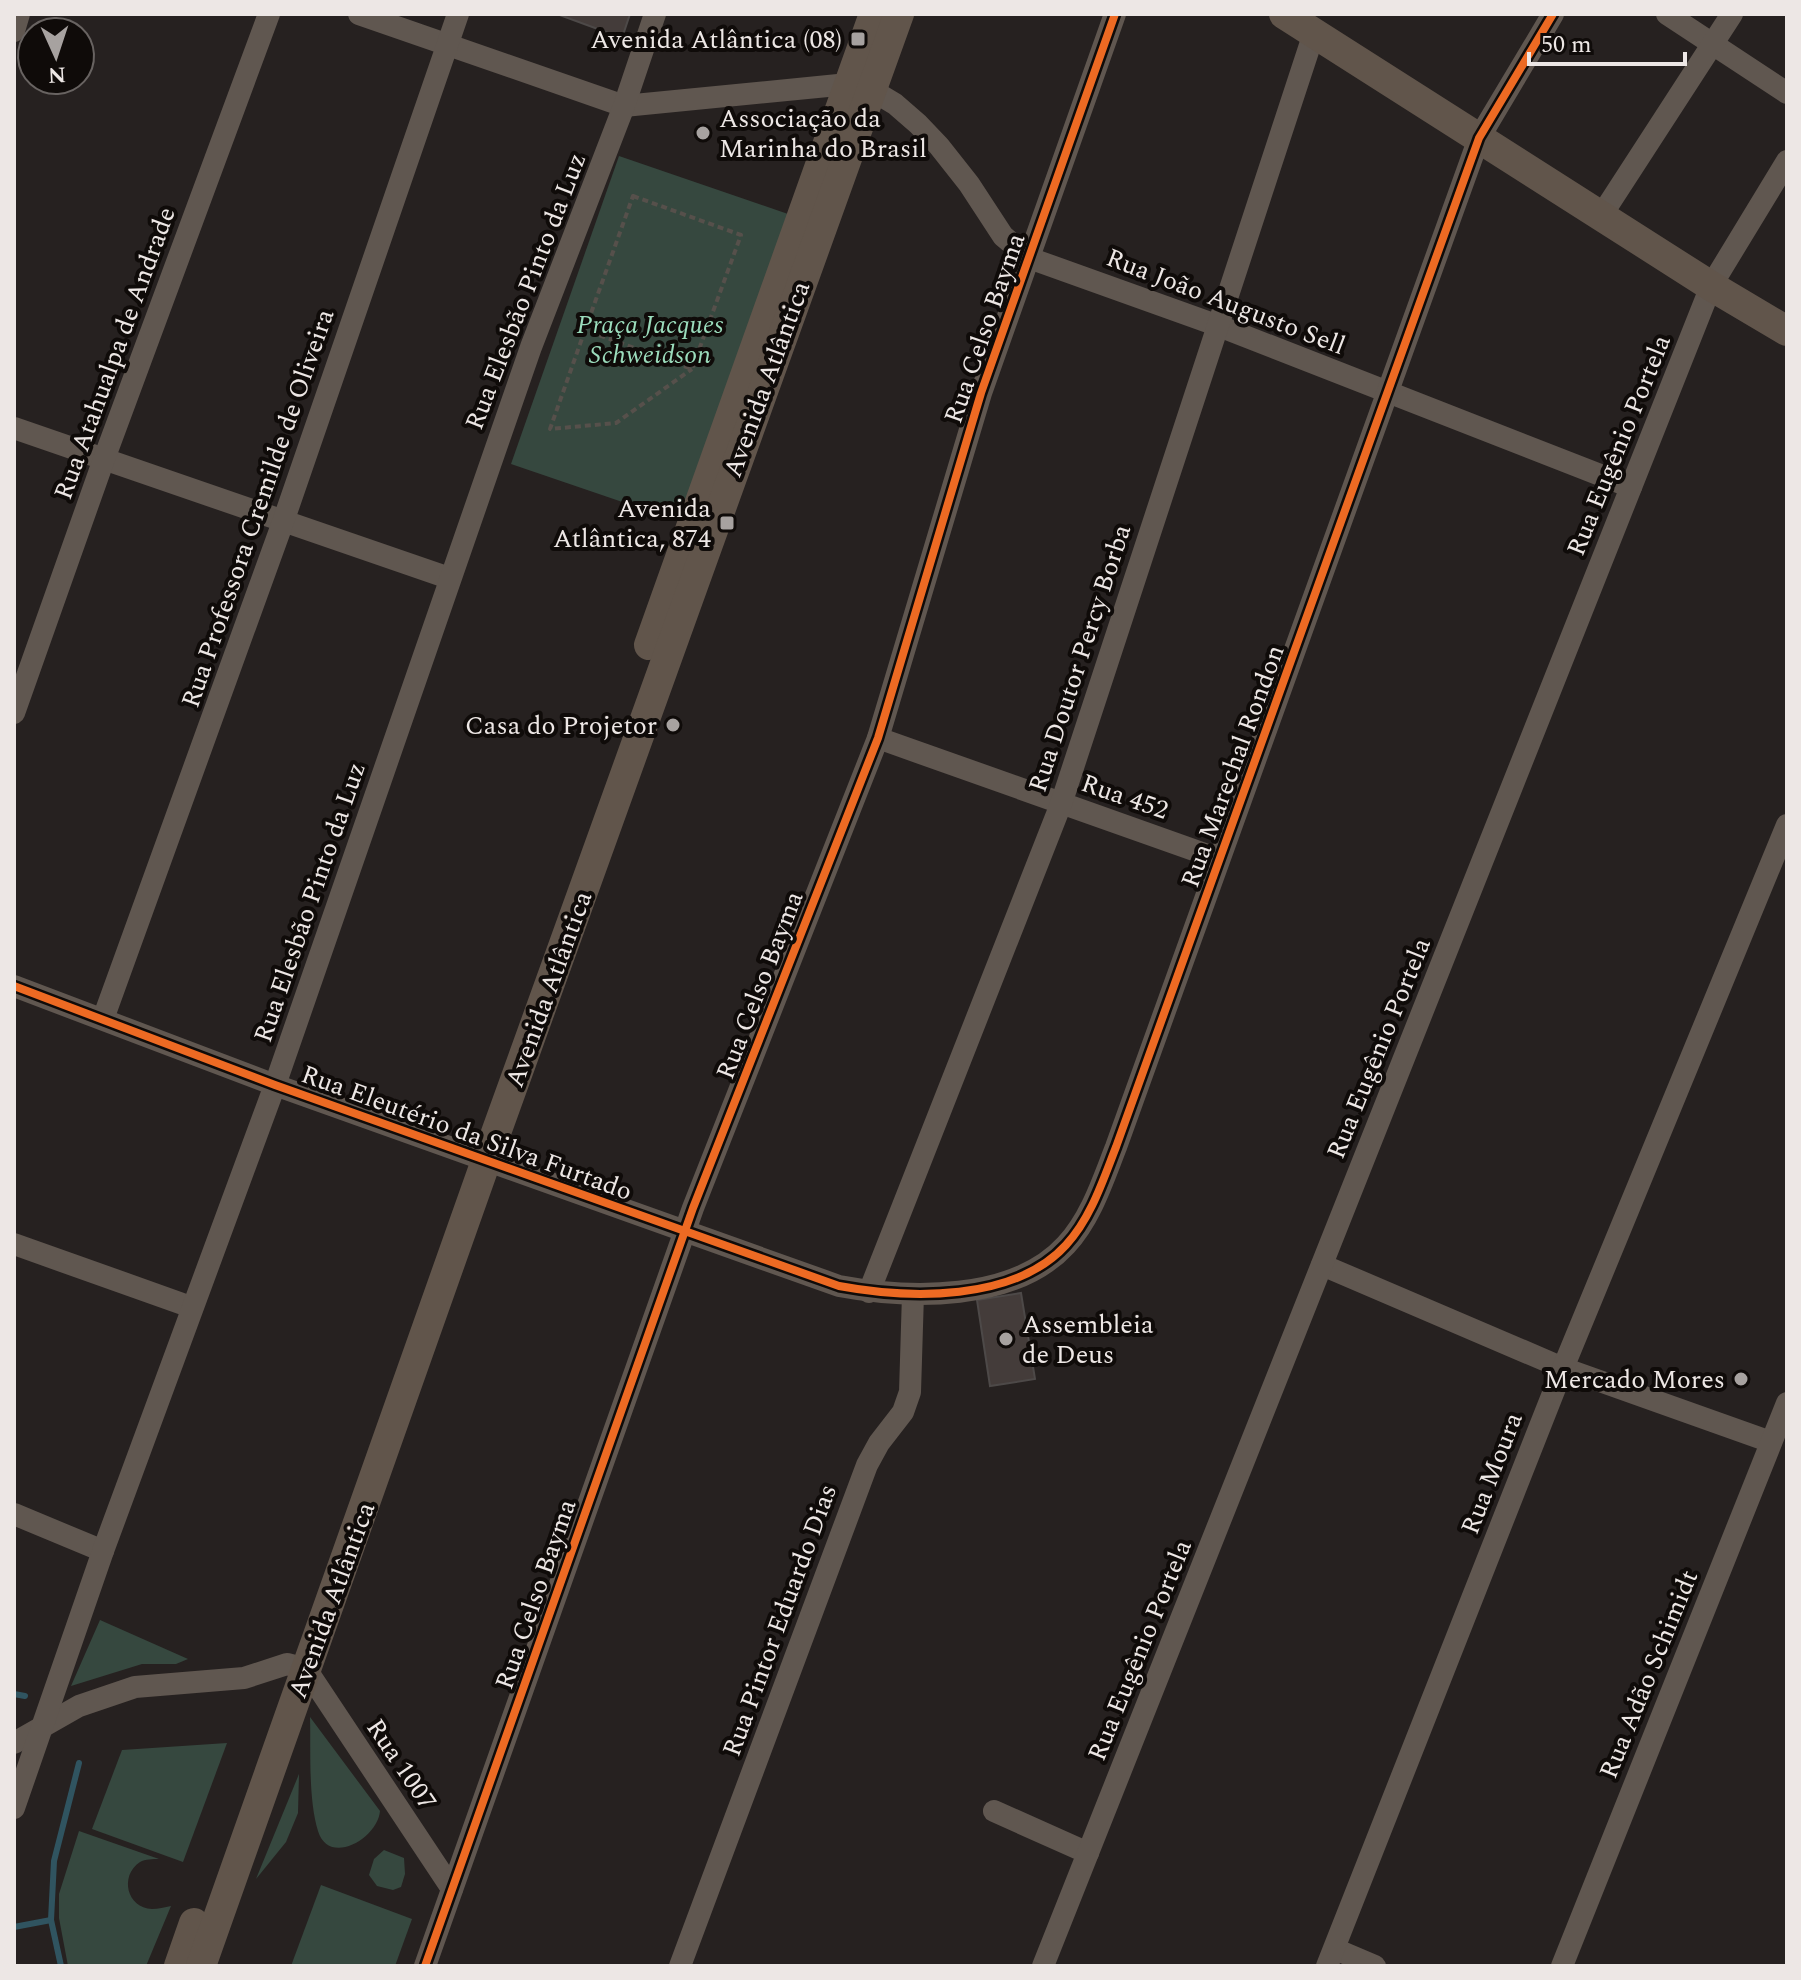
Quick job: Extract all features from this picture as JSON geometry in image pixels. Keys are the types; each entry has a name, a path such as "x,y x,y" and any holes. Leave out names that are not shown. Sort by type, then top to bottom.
{"main road":[{"name":"Avenida Atlântica","path":"179,1966 297,1667 389,1410 860,86 874,14"},
{"name":"Avenida Atlântica","path":"860,86 899,14"},
{"path":"1284,14 1711,286 1787,331"},
{"name":"Avenida Atlântica","path":"201,1966 297,1667"}],"street":[{"path":"14,31 19,14"},
{"name":"Rua Atahualpa de Andrade","path":"14,713 104,459 269,14"},
{"path":"359,14 624,106 860,86"},
{"name":"Rua Professora Cremilde de Oliveira","path":"103,1019 283,522 458,14"},
{"name":"Rua Elesbão Pinto da Luz","path":"14,1808 191,1307 275,1085 531,347 624,106 655,14"},
{"name":"Rua Celso Bayma","path":"431,1964 452,1889 685,1231 878,738 981,393 1115,14"},
{"name":"Rua Marechal Rondon","path":"913,1294 969,1290 1021,1276 1054,1255 1077,1231 1089,1209 1116,1147 1479,138 1553,14"},
{"path":"1667,14 1787,93"},
{"path":"1601,216 1732,14"},
{"name":"Rua Doutor Percy Borba","path":"869,1292 1061,804 1314,33"},
{"name":"Rua João Augusto Sell","path":"860,86 895,104 939,146 969,184 1003,236 1029,258 1219,326 1631,487"},
{"name":"Rua Eugênio Portela","path":"1043,1966 1711,286 1787,161"},
{"path":"14,428 449,578"},
{"name":"Rua 452","path":"878,738 1219,859"},
{"name":"Rua Moura","path":"1331,1957 1563,1368 1787,825"},
{"name":"Rua Eleutério da Silva Furtado","path":"14,986 275,1085 817,1279 869,1292 913,1294"},
{"path":"14,1244 191,1307"},
{"path":"1322,1265 1563,1368 1771,1442"},
{"name":"Rua Pintor Eduardo Dias","path":"680,1966 867,1465 907,1403 912,1381 913,1294"},
{"name":"Rua Adão Schimidt","path":"1562,1966 1787,1403"},
{"path":"14,1514 103,1551"},
{"path":"14,1743 79,1706 135,1687 244,1678 297,1667"},
{"name":"Rua 1007","path":"297,1667 452,1889"},
{"path":"994,1811 1088,1853"},
{"path":"1331,1957 1375,1966"}],"path":[{"path":"633,196 741,235 692,369 616,423 550,429 585,330 633,196"},
{"path":"585,330 692,369"}],"green space":[{"name":"Praça Jacques Schweidson","path":"619,156 788,214 681,522 511,464"},
{"path":"100,1620 188,1659 176,1664 142,1664 71,1686"},
{"path":"310,1717 380,1811 371,1831 352,1845 342,1848 324,1842 318,1831 311,1789"},
{"path":"227,1743 183,1862 92,1829 122,1750"},
{"path":"299,1774 298,1813 286,1842 256,1879"},
{"path":"79,1831 159,1859 140,1862 133,1868 128,1883 132,1897 143,1907 171,1906 146,1966 68,1966 59,1918 59,1894"},
{"path":"384,1850 404,1858 405,1874 401,1887 393,1890 377,1886 369,1875 374,1859"},
{"path":"321,1885 412,1919 395,1966 291,1966"}],"building":[{"path":"557,14 630,14 622,38"},
{"name":"Assembleia de Deus","path":"1021,1293 1035,1379 990,1386 977,1300"}],"waterway":[{"path":"14,1694 25,1696"},
{"path":"61,1966 51,1920 54,1861 79,1763"},
{"path":"14,1927 51,1920"}],"cycle path":[{"path":"425,1966 693,1208 878,738 981,393 1115,14"},
{"path":"14,986 275,1085 839,1286 897,1293 959,1292 1018,1277 1044,1264 1075,1234 1101,1185 1479,138 1553,14"}],"place":[{"name":"Avenida Atlântica (08)","path":"858,39"},
{"name":"Associação da Marinha do Brasil","path":"703,133"},
{"name":"Avenida Atlântica, 874","path":"727,523"},
{"name":"Casa do Projetor","path":"673,725"},
{"name":"Assembleia de Deus","path":"1006,1339"},
{"name":"Mercado Mores","path":"1741,1379"}]}
